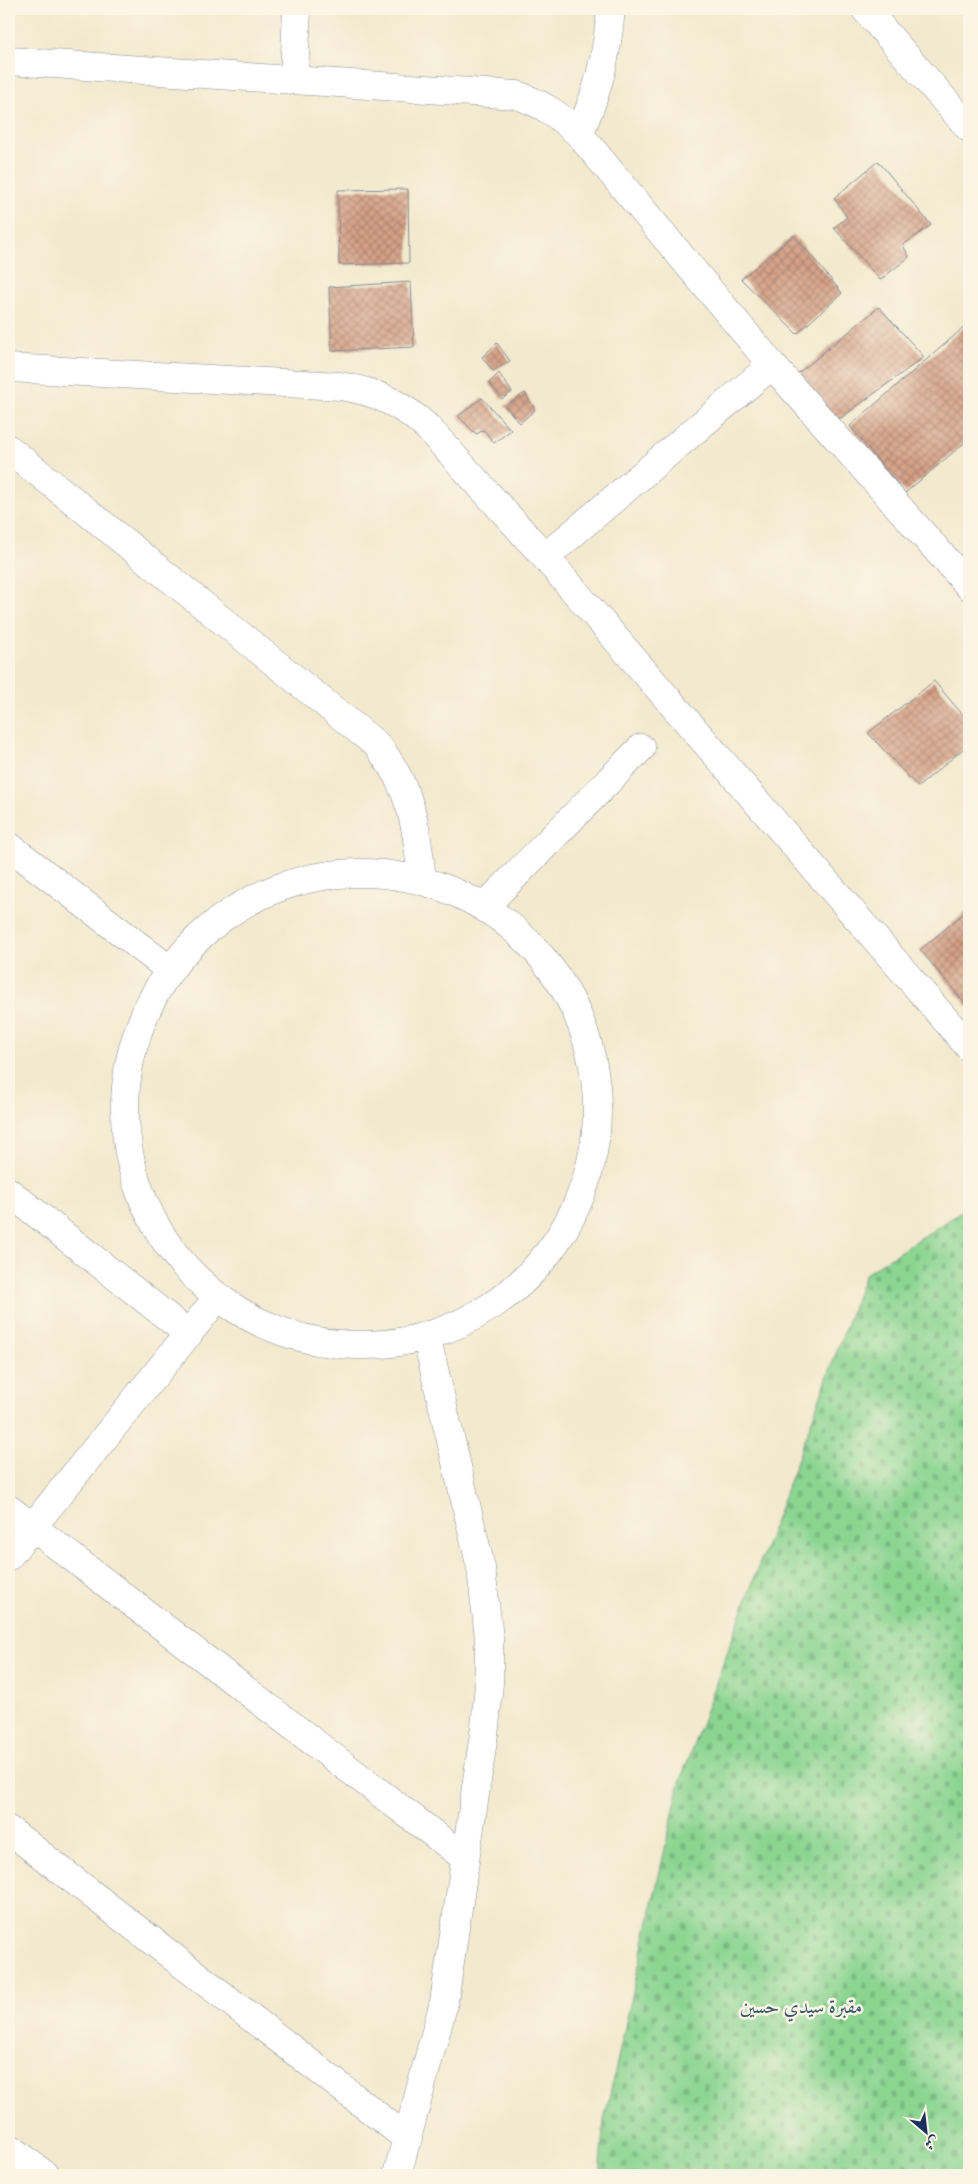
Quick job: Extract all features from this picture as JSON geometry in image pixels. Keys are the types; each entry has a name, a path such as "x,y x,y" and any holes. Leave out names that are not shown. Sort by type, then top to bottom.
{"street":[{"path":"294,78 297,9"},
{"path":"579,134 594,101 604,68 611,9"},
{"path":"865,9 969,128"},
{"path":"9,61 294,78 517,95 539,103 559,115 579,134 772,365 969,586"},
{"path":"545,557 772,365"},
{"path":"9,368 340,386 379,395 396,403 428,428 545,557 969,1047"},
{"path":"9,449 377,745 399,777 412,807 422,881"},
{"path":"484,907 641,748"},
{"path":"9,846 170,970"},
{"path":"342,874 382,874 422,881 454,892 484,907 518,932 547,962 570,997 586,1035 595,1076 596,1127 592,1160 579,1200 559,1237 533,1270 502,1298 466,1320 426,1335 391,1343 354,1345 318,1341 274,1328 249,1317 218,1298 184,1267 157,1230 138,1188 127,1144 124,1099 131,1053 146,1010 170,970 196,940 228,914 271,891 302,880 342,874"},
{"path":"9,1192 189,1334"},
{"path":"9,1556 218,1298"},
{"path":"397,2175 444,2002 485,1727 489,1683 489,1638 481,1568 426,1335"},
{"path":"9,1509 465,1858"},
{"path":"9,1830 408,2139"},
{"path":"9,2147 45,2175"}],"green space":[{"name":"مقبرة سيدي حسين","path":"969,1207 969,2175 599,2175 604,2121 680,1782 865,1274"}],"building":[{"path":"878,161 931,225 903,245 909,257 880,280 834,228 847,217 834,198"},
{"path":"408,189 409,263 339,265 338,190"},
{"path":"794,235 842,293 797,334 741,279"},
{"path":"411,282 414,347 332,351 329,287"},
{"path":"879,307 924,357 841,418 820,415 796,375"},
{"path":"969,323 969,439 905,493 850,426"},
{"path":"497,343 510,361 493,371 482,357"},
{"path":"499,373 512,392 502,399 489,383"},
{"path":"525,393 535,410 520,423 505,406"},
{"path":"482,398 511,430 494,443 484,430 476,434 458,416"},
{"path":"934,681 969,722 969,744 918,787 868,733"},
{"path":"969,909 969,1005 968,1007 920,950"}]}
